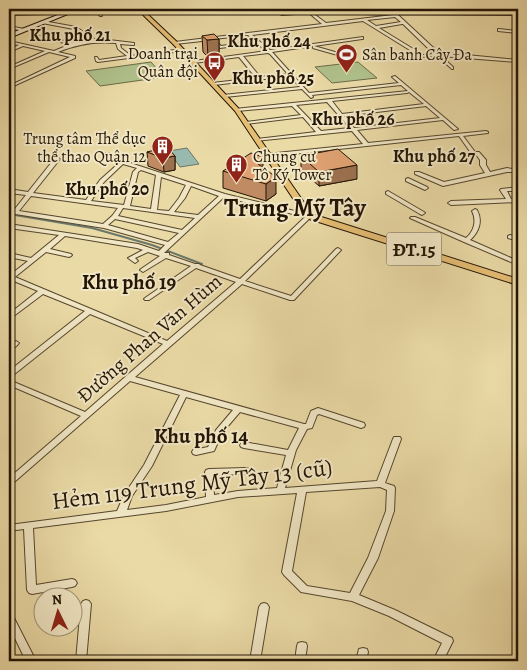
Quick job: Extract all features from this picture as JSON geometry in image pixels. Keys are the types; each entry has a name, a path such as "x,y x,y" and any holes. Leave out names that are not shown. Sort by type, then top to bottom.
{"main road":[{"path":"9,36 77,9"},
{"path":"139,9 194,62 237,110 309,216"},
{"name":"ĐT.15","path":"309,216 518,282"}],"street":[{"path":"96,9 101,15"},
{"path":"388,9 402,24 452,68"},
{"path":"482,9 484,14"},
{"path":"9,14 16,16 44,11 46,21 75,28 94,40"},
{"path":"282,14 307,11 325,24"},
{"path":"364,13 393,14 435,11 518,14"},
{"path":"175,43 364,20 393,14"},
{"path":"364,20 422,56 437,55 518,60"},
{"path":"376,27 402,24"},
{"path":"9,27 24,30"},
{"path":"291,29 298,34"},
{"path":"498,30 518,32"},
{"path":"249,34 271,53 314,101"},
{"path":"39,37 75,44"},
{"path":"212,38 231,58"},
{"path":"194,62 271,53 362,38"},
{"path":"55,52 75,44 94,40 133,44"},
{"path":"9,42 72,56 73,58 9,87"},
{"path":"220,47 258,42"},
{"path":"118,43 119,48 130,57"},
{"path":"9,51 24,45"},
{"path":"311,46 341,55"},
{"path":"98,61 182,50"},
{"path":"9,68 49,51"},
{"path":"241,56 258,78"},
{"path":"214,84 291,75"},
{"path":"394,77 458,132 483,160 488,174"},
{"path":"308,94 403,84"},
{"path":"225,96 302,88"},
{"path":"237,110 407,92"},
{"path":"328,100 367,144"},
{"path":"293,104 320,133"},
{"path":"342,116 427,105"},
{"path":"246,123 304,116"},
{"path":"257,140 443,119"},
{"path":"267,156 458,132 486,132"},
{"path":"107,154 122,162 223,195 309,216"},
{"path":"12,212 57,159"},
{"path":"88,201 102,181 122,162"},
{"path":"104,226 125,206 136,172 140,168"},
{"path":"417,173 443,184 509,170 518,171"},
{"path":"154,210 159,174"},
{"path":"408,180 425,188"},
{"path":"170,213 182,198 189,184"},
{"path":"509,200 502,190 518,189"},
{"path":"9,191 199,217"},
{"path":"388,193 422,212"},
{"path":"142,270 223,195"},
{"path":"451,203 518,200"},
{"path":"466,241 474,233 478,217 475,211"},
{"path":"12,212 104,226 197,265 292,299 338,250"},
{"name":"Đường Phan Văn Hùm","path":"9,482 129,378 166,343 241,281 309,216"},
{"path":"114,217 183,232"},
{"path":"413,218 518,263"},
{"path":"9,226 63,236 120,241 149,249 165,250"},
{"path":"63,236 10,277 88,312 166,343"},
{"path":"510,237 518,238"},
{"path":"135,261 132,258 149,249"},
{"path":"45,250 69,255"},
{"path":"9,255 32,260"},
{"path":"147,299 197,265"},
{"path":"9,316 41,292"},
{"path":"9,374 88,312"},
{"path":"9,348 16,343"},
{"path":"129,378 304,427 309,426 314,413 318,411 361,425"},
{"path":"9,382 86,415"},
{"path":"121,513 128,495 148,466 184,394"},
{"path":"196,452 211,449 219,432 239,408"},
{"path":"280,491 291,453 304,427"},
{"path":"353,598 373,558 390,511 391,488 380,484 397,439"},
{"path":"244,445 291,453"},
{"path":"210,498 209,472 246,471"},
{"name":"Hẻm 119 Trung Mỹ Tây 13 (cũ)","path":"9,528 166,508 210,498 380,484"},
{"path":"302,489 287,572 304,589 353,598 392,613 448,641 438,661"},
{"path":"28,525 32,590 72,583"},
{"path":"81,661 86,604"},
{"path":"255,661 264,607"},
{"path":"9,618 31,661"},
{"path":"300,661 302,646"}],"green space":[{"path":"151,62 164,77 100,86 86,71"},
{"name":"Sân banh Cây Đa","path":"358,62 377,78 332,83 315,67"}],"water":[{"path":"187,148 199,164 180,167 169,151"}],"building":[{"path":"214,34 219,39 207,40 202,36"},
{"path":"167,147 175,156 163,158 147,152"},
{"path":"338,149 357,165 319,172 301,156"},
{"path":"251,153 263,157 258,164 276,177 266,184 223,171"}],"waterway":[{"path":"9,214 92,228 152,245 202,264"}],"place":[{"name":"Sân banh Cây Đa","path":"346,73"},
{"name":"Doanh trại Quân đội","path":"214,81"},
{"name":"Trung tâm Thể dục thể thao Quận 12","path":"162,166"},
{"name":"Chung cư Tô Ký Tower","path":"237,184"}],"district":[{"name":"Khu phố 21","path":"70,35"},
{"name":"Khu phố 24","path":"269,41"},
{"name":"Khu phố 25","path":"273,78"},
{"name":"Khu phố 26","path":"353,119"},
{"name":"Khu phố 27","path":"434,156"},
{"name":"Khu phố 20","path":"107,189"},
{"name":"Trung Mỹ Tây","path":"295,207"},
{"name":"Khu phố 19","path":"129,282"},
{"name":"Khu phố 14","path":"201,436"}]}
